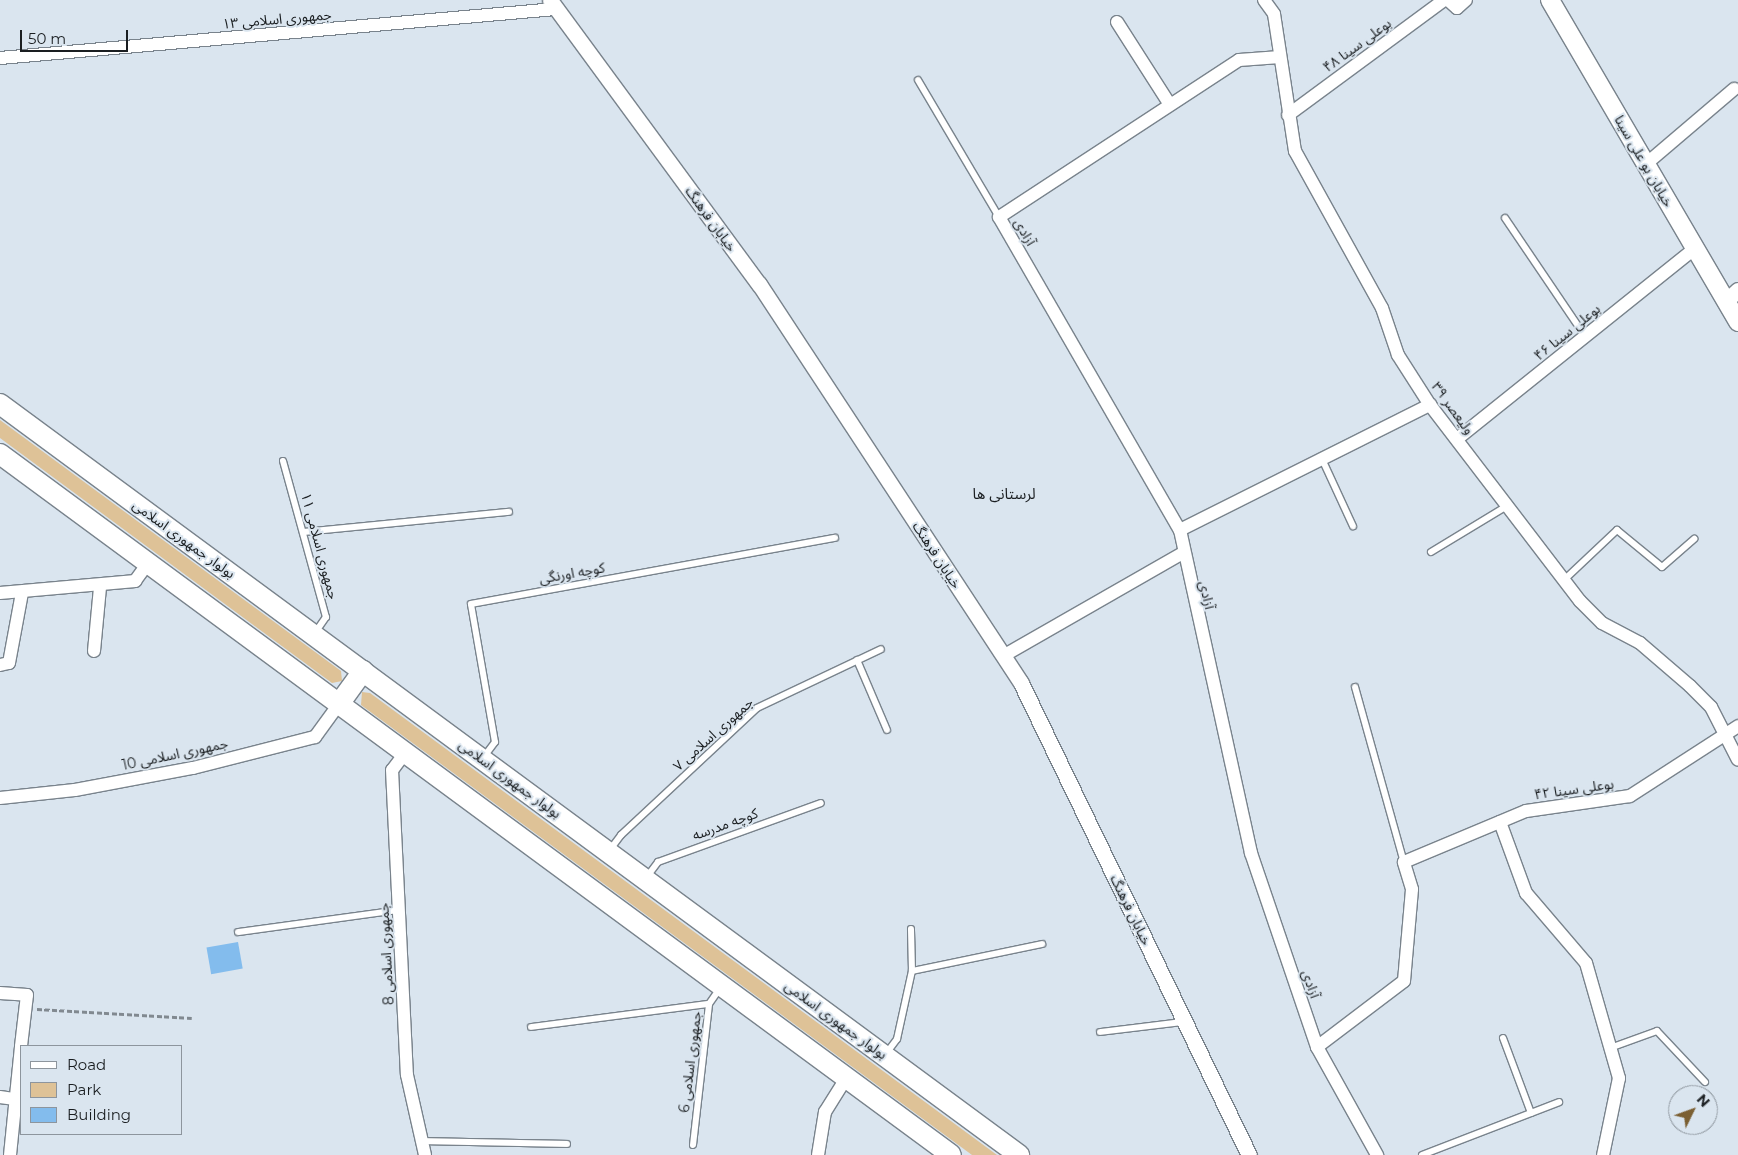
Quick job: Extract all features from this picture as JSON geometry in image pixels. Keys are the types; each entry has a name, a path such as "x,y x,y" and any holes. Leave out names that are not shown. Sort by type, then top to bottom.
{"main road":[{"name":"خیابان بو علی سینا","path":"1550,0 1695,248 1732,296 1738,322"},
{"name":"بولوار جمهوری اسلامی","path":"0,404 1019,1155"},
{"path":"0,454 951,1155"},
{"path":"339,704 363,671"}],"street":[{"name":"ولیعصر ۳۹","path":"1264,0 1274,14 1288,115 1295,150 1382,308 1398,355 1430,405 1564,580 1602,623 1640,643 1690,686 1732,730 1738,760"},
{"name":"بوعلی سینا ۴۸","path":"1288,115 1446,0 1457,8 1466,0"},
{"name":"جمهوری اسلامی ۱۳","path":"0,58 553,4"},
{"name":"خیابان فرهنگ","path":"553,4 759,284 1021,684 1249,1155"},
{"path":"1117,22 1170,106"},
{"path":"999,217 1240,60 1280,57"},
{"path":"1646,164 1734,89"},
{"name":"آزادی","path":"999,217 1180,530 1183,553 1251,853 1318,1047 1377,1155"},
{"name":"بوعلی سینا ۴۶","path":"1457,439 1695,248"},
{"path":"1180,530 1430,405"},
{"path":"1003,656 1183,553"},
{"path":"0,593 22,593 135,581 148,563"},
{"path":"94,651 100,586"},
{"path":"0,665 9,663 22,593"},
{"name":"جمهوری اسلامی 10","path":"0,798 75,790 193,768 315,736 339,704"},
{"name":"بوعلی سینا ۴۲","path":"1404,862 1526,811 1630,796 1732,730"},
{"name":"جمهوری اسلامی 8","path":"405,753 392,770 407,1075 425,1155"},
{"path":"1500,822 1526,893 1586,963 1618,1078 1603,1155"},
{"path":"1318,1047 1404,981 1412,889 1404,862"},
{"path":"0,993 28,995 21,1045"},
{"path":"10,1155 20,1056"},
{"path":"818,1155 825,1112 846,1078"},
{"path":"0,1097 15,1099"}],"lane":[{"name":"آزادی","path":"918,80 999,217"},
{"path":"1505,218 1586,336"},
{"path":"1322,459 1352,526"},
{"name":"جمهوری اسلامی ۱۱","path":"283,461 326,617 313,635"},
{"path":"1432,552 1507,506"},
{"path":"304,532 509,512"},
{"path":"1564,580 1617,530 1662,567 1694,539"},
{"name":"کوچه اورنگی","path":"483,759 495,742 471,604 835,538"},
{"name":"جمهوری اسلامی ۷","path":"608,852 620,835 757,708 881,649"},
{"path":"857,660 887,730"},
{"path":"1355,687 1404,862"},
{"name":"کوچه مدرسه","path":"645,879 658,862 821,803"},
{"path":"238,932 399,910"},
{"path":"885,1056 897,1039 912,971 911,929"},
{"path":"912,971 1042,944"},
{"name":"جمهوری اسلامی 6","path":"693,1145 709,1004 722,986"},
{"path":"532,1027 709,1004"},
{"path":"1100,1032 1184,1022"},
{"path":"1610,1048 1657,1031 1705,1082"},
{"path":"1503,1038 1531,1113"},
{"path":"1422,1155 1558,1102"},
{"path":"422,1141 567,1144"}],"path":[{"path":"26,1008 192,1018"}],"green space":[{"path":"0,420 341,671 342,681 332,683 0,438"},
{"path":"362,692 370,693 997,1155 972,1155 361,705"}],"building":[{"path":"238,942 243,969 211,974 206,948"}],"district":[{"name":"لرستانی ها","path":"1004,494"}]}
